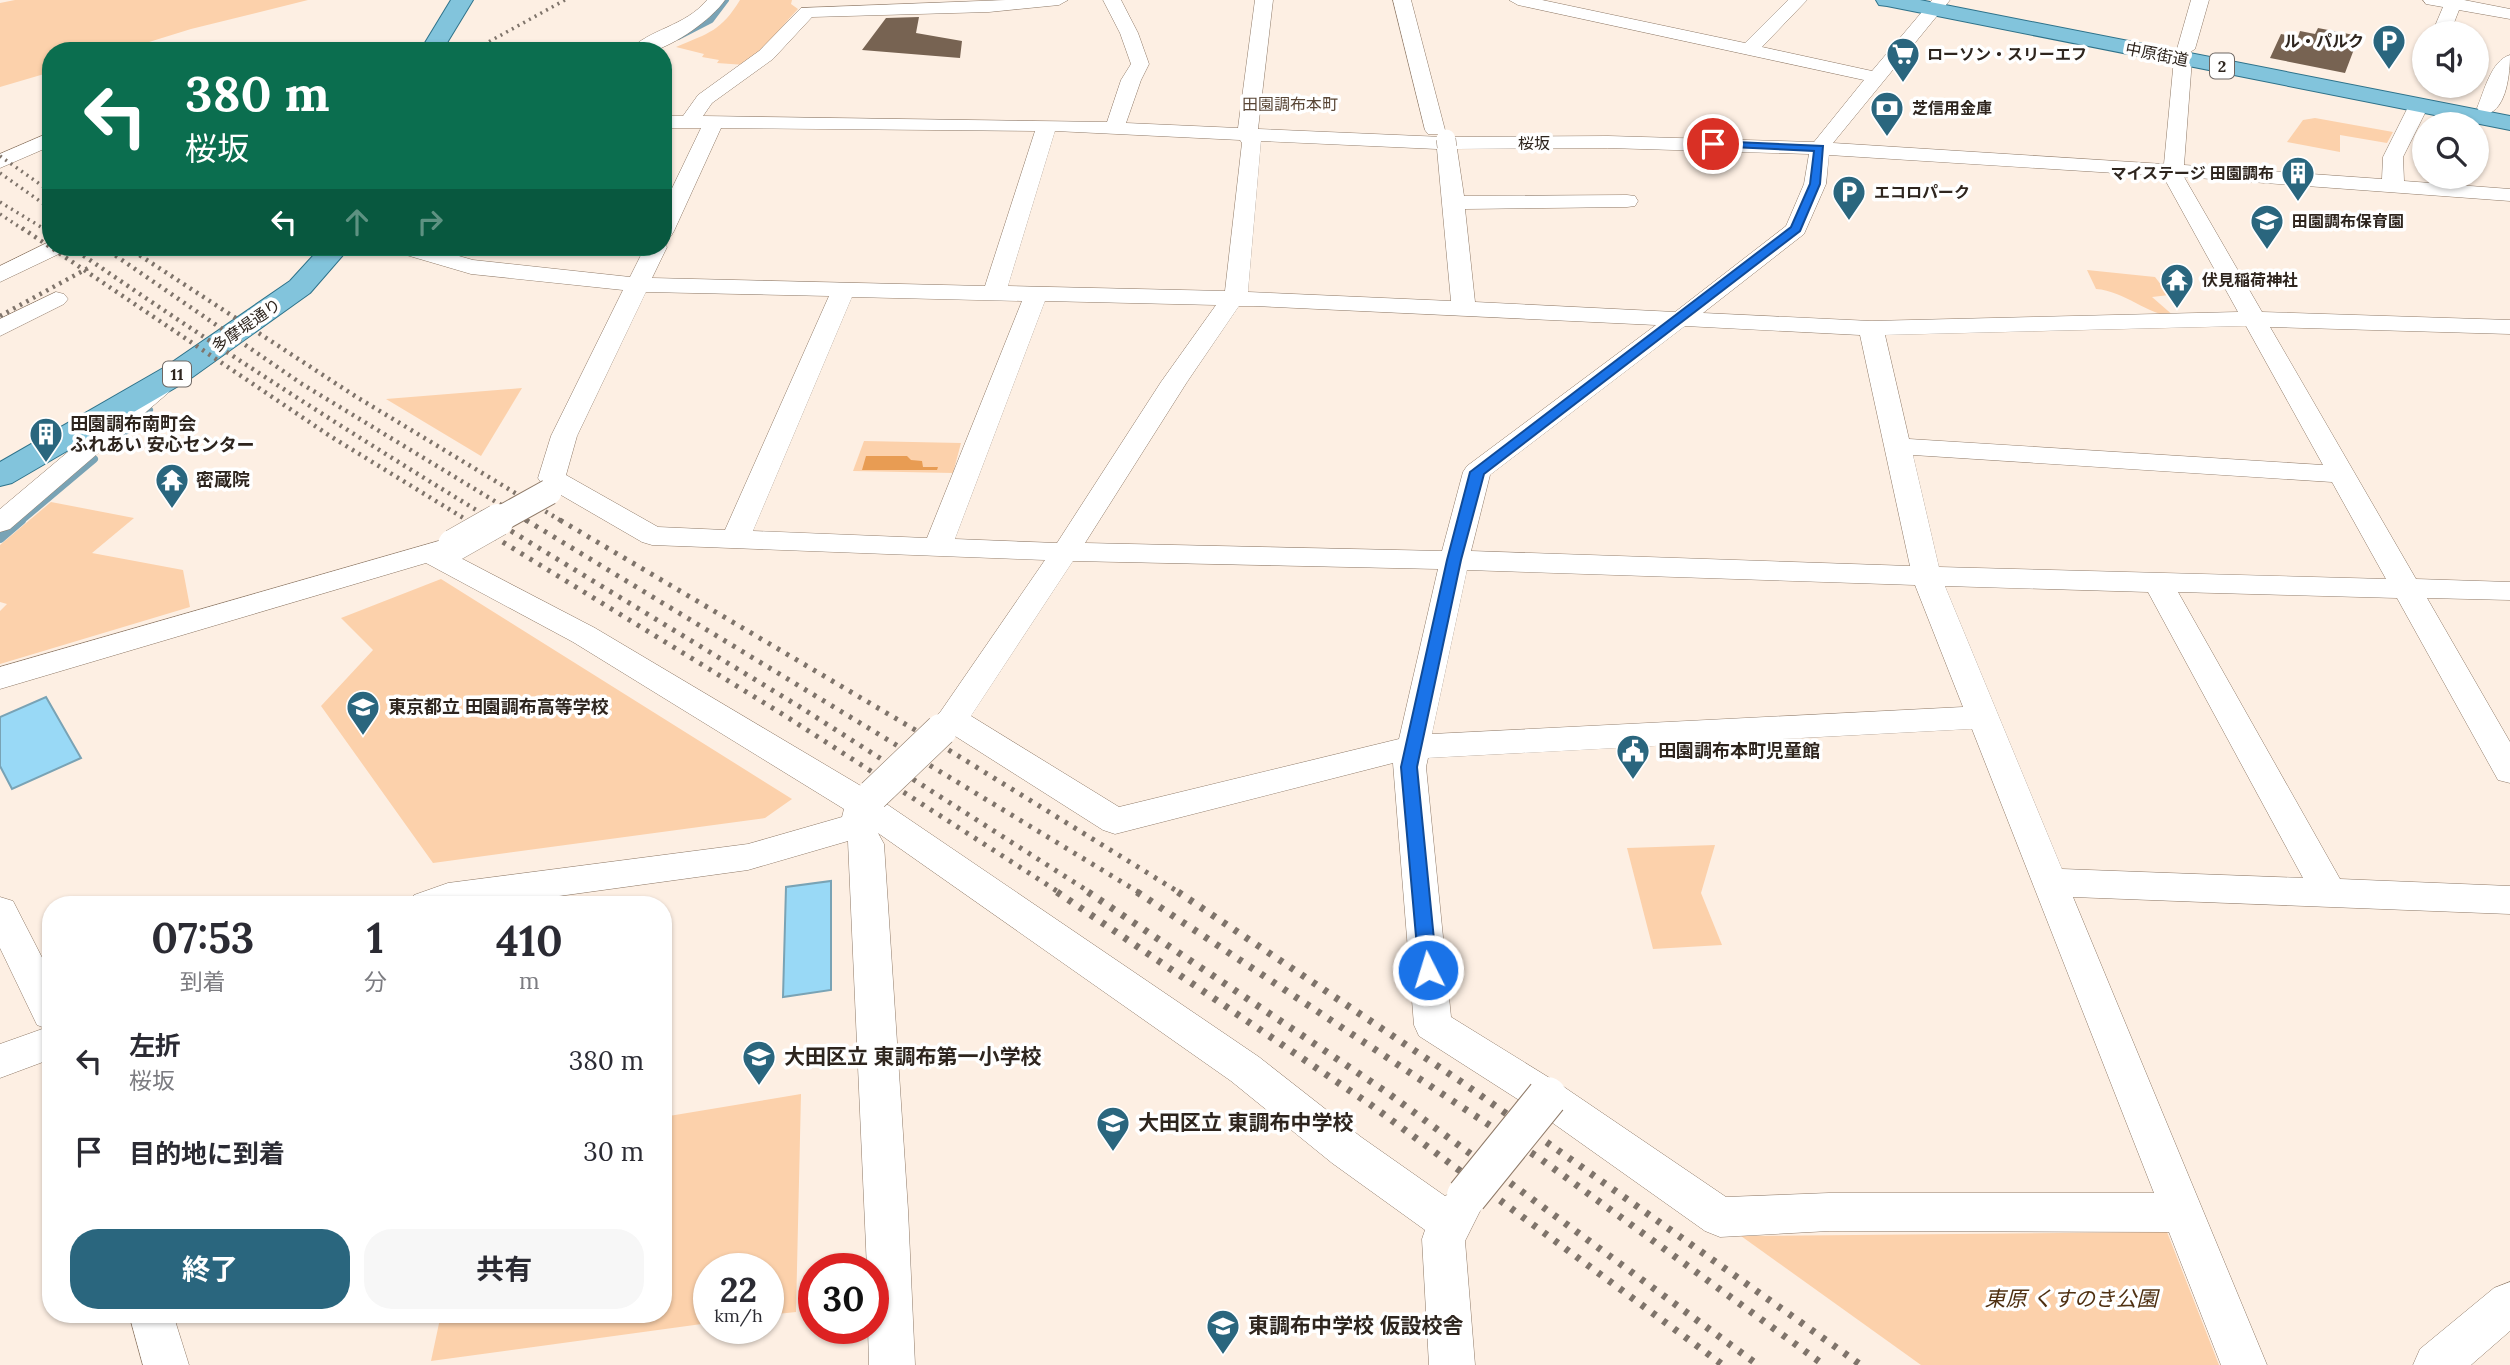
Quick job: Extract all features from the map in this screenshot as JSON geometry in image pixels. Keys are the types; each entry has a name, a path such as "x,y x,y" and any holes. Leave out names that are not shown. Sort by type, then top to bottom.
{"main road":[{"path":"436,42 462,0"},
{"name":"中原街道","path":"1887,0 1937,3 2184,54 2412,93"},
{"name":"中原街道","path":"2431,98 2510,123"},
{"name":"中原街道","path":"2437,98 2499,110"},
{"name":"多摩堤通り","path":"4,470 176,374 300,287 328,256"}],"street":[{"path":"657,42 692,25 706,14 716,0"},
{"path":"689,122 705,99 766,55 807,12 989,7 1059,0"},
{"path":"1112,0 1129,33 1140,64 1131,80 1115,127"},
{"path":"456,896 748,857 864,808 947,724 1065,552 1166,394 1237,290 1252,142 1248,135 1264,0"},
{"path":"1402,0 1444,143 1454,203 1463,309"},
{"path":"1518,0 1577,6 1748,51 1875,77"},
{"path":"1748,51 1798,0"},
{"path":"2200,0 2184,54 2173,177 2407,587 2502,742 2510,771"},
{"path":"2432,0 2510,14"},
{"path":"2446,21 2453,2"},
{"path":"1301,138 1349,131 1444,143 1748,151 1807,148 1875,77 1937,3"},
{"path":"2499,110 2505,66 2510,61"},
{"path":"2393,186 2393,158 2420,98"},
{"name":"桜坂","path":"672,122 1047,125 1443,143 1608,142 1807,148"},
{"path":"672,212 714,122"},
{"path":"993,293 1047,125"},
{"path":"1444,143 1724,136 1807,148 2172,170 2510,195"},
{"path":"0,162 42,142"},
{"path":"1807,148 1815,184 1796,229 1477,472 1454,560 1409,767 1433,1025 1547,1097 1720,1217 1829,1212 2183,1213"},
{"path":"1454,203 1627,201"},
{"path":"0,275 42,254"},
{"path":"434,256 471,267 638,285 1233,299 1682,317 1871,328 2254,319 2510,327"},
{"path":"652,256 564,436 552,478 556,488 652,536 1065,552 1454,560 2510,591"},
{"path":"735,539 844,289"},
{"path":"938,547 1036,295"},
{"path":"0,329 56,299"},
{"path":"1871,328 1926,575 2244,1365"},
{"path":"0,523 176,374"},
{"path":"1897,446 2342,474"},
{"path":"0,678 443,550 556,488"},
{"path":"443,550 864,808 1245,1069 1423,1206 1460,1210"},
{"path":"2157,582 2330,894"},
{"path":"947,724 1115,821 1412,747 1983,717"},
{"path":"864,808 887,1210 892,1365"},
{"path":"2049,882 2510,900"},
{"path":"0,911 42,996"},
{"path":"0,1061 42,1045"},
{"path":"1452,1365 1443,1239 1460,1210 1547,1097"},
{"path":"2436,1365 2510,1303"},
{"path":"154,1323 166,1365"}],"green space":[{"path":"15,0 308,0 149,42 42,42 42,75 0,87 0,3"},
{"path":"740,0 792,0 791,4 798,9 745,65 717,63 719,60 702,57 704,54 676,47 720,25"},
{"path":"2315,118 2393,132 2387,143 2340,135 2340,152 2287,142 2303,120"},
{"path":"2087,270 2155,277 2169,295 2152,297 2175,317 2155,312 2117,294 2096,289"},
{"path":"522,388 481,456 386,399"},
{"path":"864,441 961,443 953,473 853,471"},
{"path":"51,502 134,518 92,553 183,570 190,607 0,664 0,611 7,604 0,602 0,545"},
{"path":"441,579 792,799 765,818 433,863 321,706 373,650 341,618"},
{"path":"1715,845 1701,893 1722,945 1653,949 1627,848"},
{"path":"801,1094 796,1312 784,1313 784,1253 693,1253 693,1325 431,1361 439,1323 672,1323 672,1116"},
{"name":"東原 くすのき公園","path":"2167,1232 2219,1365 1921,1365 1741,1236"}],"shaded area":[{"path":"866,456 907,456 911,460 922,461 923,467 938,467 937,470 862,470"}],"water":[{"path":"46,697 81,758 12,789 0,766 0,717"},
{"path":"831,881 831,990 783,997 786,887"}],"building":[{"path":"919,17 916,33 962,41 960,58 862,50 886,18"},
{"path":"2318,28 2359,36 2345,73 2270,58 2281,34 2298,37 2300,31 2315,34"}],"waterway":[{"path":"678,37 711,20 726,0"},
{"path":"115,440 149,410"},
{"path":"19,522 94,459"},
{"path":"0,538 21,520"}],"railway":[{"path":"488,42 565,0"},
{"path":"0,156 42,186"},
{"path":"0,173 42,203"},
{"path":"0,202 42,228"},
{"path":"0,214 24,230"},
{"path":"22,228 42,242"},
{"path":"63,256 84,270"},
{"path":"84,256 281,388 496,522"},
{"path":"116,256 302,384 529,522"},
{"path":"141,256 355,396 563,522"},
{"path":"84,270 90,267"},
{"path":"0,316 84,270"},
{"path":"84,270 330,436 470,522"},
{"path":"467,520 787,717 1060,893"},
{"path":"493,520 800,707 1091,893"},
{"path":"526,520 1140,893"},
{"path":"560,520 939,744 1180,893"},
{"path":"1057,892 1371,1105 1723,1365"},
{"path":"1088,892 1385,1091 1758,1365"},
{"path":"1137,892 1542,1160 1824,1365"},
{"path":"1178,892 1463,1083 1861,1365"}],"place":[{"name":"ル・パルク","path":"2389,71"},
{"name":"ローソン・スリーエフ","path":"1903,84"},
{"name":"芝信用金庫","path":"1887,138"},
{"name":"マイステージ 田園調布","path":"2298,203"},
{"name":"エコロパーク","path":"1849,222"},
{"name":"田園調布保育園","path":"2267,251"},
{"name":"伏見稲荷神社","path":"2177,310"},
{"name":"田園調布南町会 ふれあい 安心センター","path":"46,464"},
{"name":"密蔵院","path":"172,510"},
{"name":"東京都立 田園調布高等学校","path":"363,737"},
{"name":"田園調布本町児童館","path":"1633,781"},
{"name":"大田区立 東調布第一小学校","path":"759,1087"},
{"name":"大田区立 東調布中学校","path":"1113,1153"},
{"name":"東調布中学校 仮設校舎","path":"1223,1356"}],"district":[{"name":"田園調布本町","path":"1290,104"}],"route":[{"path":"1428,970 1409,767 1454,560 1477,472 1796,229 1815,184 1820,149 1713,144"}]}
